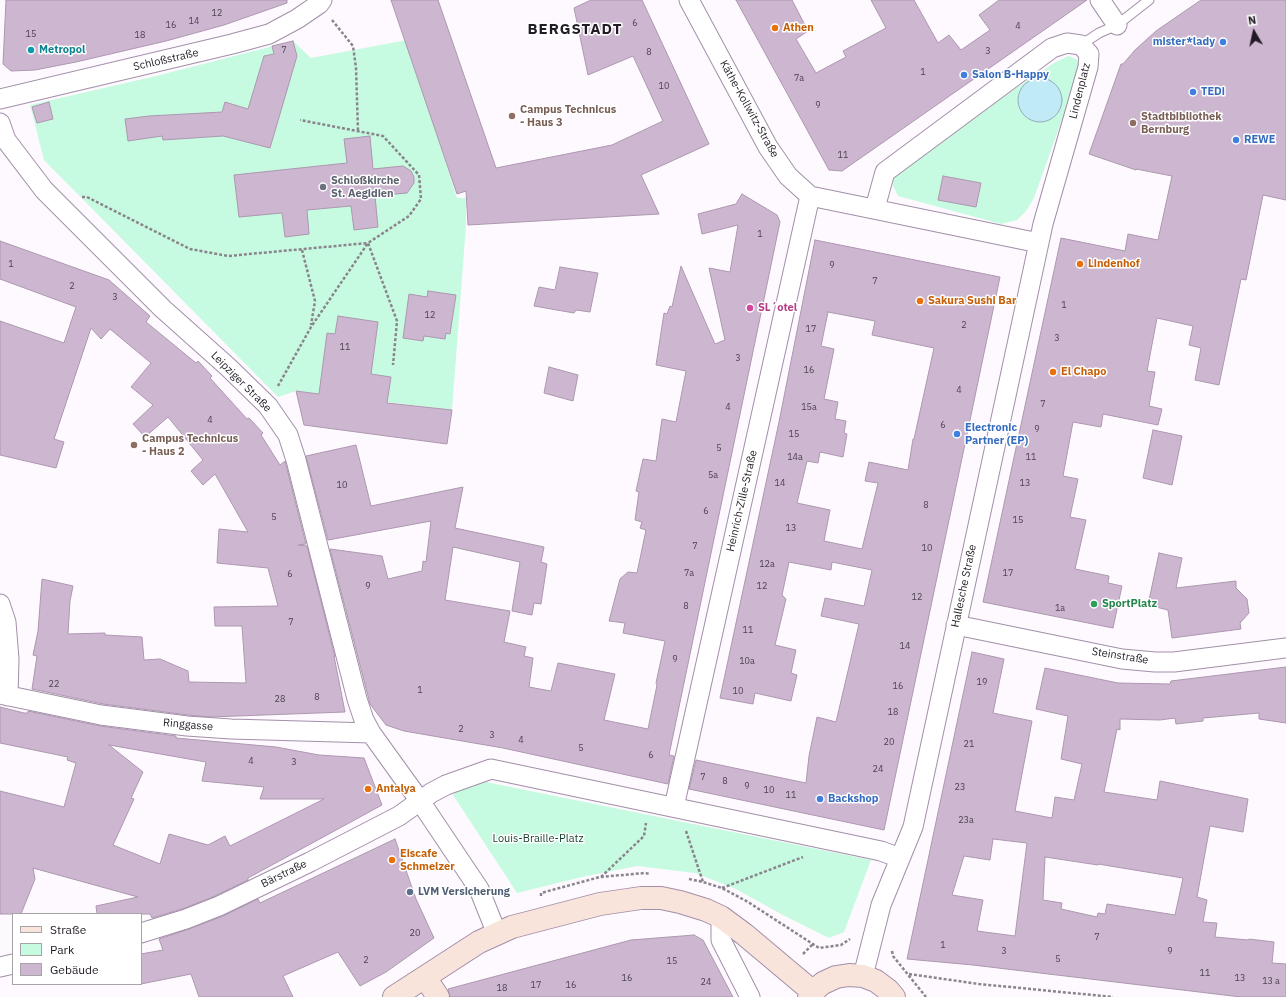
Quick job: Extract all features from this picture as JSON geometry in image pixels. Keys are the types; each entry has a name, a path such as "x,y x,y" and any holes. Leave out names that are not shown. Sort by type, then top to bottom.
{"street":[{"name":"Käthe-Kollwitz-Straße","path":"689,0 768,147 788,176 810,196"},
{"path":"1100,0 1117,25"},
{"name":"Schloßstraße","path":"0,99 269,34 297,19 321,2"},
{"path":"875,208 885,172 1052,48 1067,43 1081,45"},
{"name":"Lindenplatz","path":"1039,243 1043,224 1088,67 1088,54 1081,45"},
{"name":"Leipziger Straße","path":"2,139 50,196 163,309 228,367 268,406 288,435 296,460 357,699 370,733"},
{"path":"810,196 875,208 1039,243"},
{"name":"Heinrich-Zille-Straße","path":"674,807 810,196"},
{"name":"Hallesche Straße","path":"863,976 881,905 913,828 1039,243"},
{"name":"Ringgasse","path":"0,604 6,622 9,658 4,695 101,715 187,726 231,729 370,733"},
{"name":"Steinstraße","path":"956,626 1122,658 1155,662 1174,662 1286,648"},
{"path":"370,733 420,801 478,889 486,904 497,934"},
{"path":"420,801 446,785 491,769 881,851 900,858"},
{"name":"Bärstraße","path":"142,933 186,919 219,906 310,862 393,819 420,801"},
{"path":"394,997 479,942 512,927 600,904 624,899 641,898 661,898 680,902 706,910 721,917 744,934 811,994 823,983 836,977 849,975 863,976 876,981 888,990 894,997"},
{"path":"721,917 721,940 750,997"},
{"path":"0,967 12,964"},
{"path":"425,977 438,997"}],"lane":[{"path":"1081,45 1099,33 1117,25 1149,0"}],"path":[{"path":"321,2 353,46 356,68 358,131"},
{"path":"268,406 311,327 368,243 409,216 421,198 419,175 383,136 300,120"},
{"path":"50,196 87,197 190,249 228,256 368,243"},
{"path":"368,243 397,321 393,365"},
{"path":"302,250 315,301 311,327"},
{"path":"600,877 644,836 649,802"},
{"path":"674,807 684,825 703,882"},
{"path":"722,888 806,856"},
{"path":"870,945 892,949 893,956 926,997"},
{"path":"908,974 980,984 1113,997"}],"green space":[{"path":"407,40 457,198 466,198 466,225 452,410 296,391 278,397 44,160 30,105 156,76 293,41 311,58"},
{"path":"1068,56 1077,59 1080,69 1034,198 1026,211 1017,220 1001,224 898,196 893,186 894,176 901,168 1025,82 1054,63"},
{"name":"Louis-Braille-Platz","path":"481,781 871,860 844,932 829,938 736,889 695,873 637,866 582,877 517,893 453,795 462,787"}],"water":[{"path":"1036,78 1044,78 1049,79 1056,84 1061,91 1061,109 1056,116 1049,121 1036,122 1028,119 1021,112 1018,104 1018,96 1021,88 1028,81"}],"building":[{"path":"6,0 287,0 287,3 224,25 166,41 35,70 11,71 3,64"},
{"path":"391,0 438,0 496,168 612,145 663,121 633,56 588,75 574,8 591,0 642,0 709,144 641,175 659,214 468,225 466,191 457,194"},
{"path":"736,0 792,0 808,31 796,39 816,73 846,57 843,51 886,28 871,0 914,0 938,43 949,35 961,50 990,30 979,15 999,0 1087,0 842,171 829,170"},
{"path":"1201,0 1286,0 1286,200 1263,195 1246,280 1241,279 1219,385 1195,380 1201,348 1189,345 1193,326 1157,318 1147,371 1155,372 1149,406 1162,409 1158,425 1103,414 1101,427 1073,422 1063,476 1078,479 1070,517 1086,520 1075,569 1109,576 1108,583 1122,586 1113,628 983,602 1061,238 1125,251 1128,234 1158,240 1172,176 1136,170 1089,154 1121,64 1123,64 1135,50 1156,31"},
{"path":"293,41 297,56 270,148 223,136 163,140 162,136 128,141 125,119 149,116 222,112 225,102 248,109 264,56 274,54 272,46"},
{"path":"49,102 53,119 37,123 32,107"},
{"name":"Schloßkirche St. Aegidien","path":"370,136 373,169 403,166 411,171 414,177 414,183 407,193 375,196 378,227 354,230 351,206 307,210 309,234 285,237 282,213 239,217 234,175 347,163 344,139"},
{"path":"943,176 981,183 976,207 938,200"},
{"path":"742,194 777,215 780,222 669,755 674,756 668,784 503,748 404,731 386,725 370,704 330,549 382,556 388,579 422,571 423,561 426,562 431,521 328,540 306,456 356,445 371,506 463,487 455,528 544,547 541,562 547,564 541,604 534,603 532,615 512,611 520,562 453,547 445,600 510,611 504,642 526,647 524,656 533,658 529,687 551,691 558,663 615,674 604,720 648,729 665,641 623,633 625,623 609,621 620,579 628,572 637,573 646,530 640,528 642,522 635,520 639,492 636,491 643,459 656,461 662,419 676,422 686,371 656,365 664,313 667,314 670,306 672,307 681,266 715,344 725,340 709,268 730,272 738,225 702,234 698,214 736,204"},
{"path":"815,240 1000,277 884,830 689,789 696,760 806,783 809,756 817,717 836,722 859,624 821,616 825,598 864,606 872,570 832,562 831,570 789,562 782,595 786,599 775,645 796,650 791,673 797,675 791,701 755,693 753,704 720,698 779,422","holes":["828,312 875,321 872,335 934,348 913,439 908,470 869,462 865,481 878,483 862,549 824,541 830,510 797,503 807,461 818,463 820,452 843,457 847,434 844,433 846,421 835,419 838,402 824,399 834,349 821,346"]},
{"path":"0,241 109,280 150,316 146,322 196,363 198,361 212,376 210,378 247,419 249,418 263,433 261,435 280,465 285,461 306,544 298,545 307,546 335,657 334,656 345,712 210,717 103,704 32,689 37,656 33,655 38,631 42,579 73,586 70,601 68,634 105,633 105,635 142,637 144,660 160,659 188,671 189,682 246,683 242,626 215,626 214,607 278,606 268,568 217,563 219,529 248,532 215,474 203,485 191,471 203,460 168,417 145,437 133,424 153,405 131,387 151,363 110,329 101,339 91,328 54,439 64,442 56,468 0,455 0,321 64,343 76,307 0,279"},
{"path":"560,267 598,273 590,312 576,310 574,313 534,306 539,287 555,290"},
{"path":"428,291 456,295 450,334 446,333 445,339 424,336 423,341 403,338 409,294 427,297"},
{"path":"338,316 378,322 371,374 391,377 387,403 452,410 447,444 304,425 296,391 319,394 327,333 335,334"},
{"path":"549,367 578,375 573,401 544,393"},
{"path":"1153,430 1182,436 1172,485 1143,478"},
{"path":"1159,553 1182,558 1176,588 1236,581 1236,588 1247,599 1249,613 1240,623 1241,629 1172,638 1168,610 1148,605"},
{"path":"972,652 1004,659 993,713 1032,721 1015,811 1052,818 1055,797 1074,800 1082,764 1061,759 1068,716 1036,709 1045,668 1118,683 1170,684 1171,681 1286,667 1286,723 1259,719 1259,713 1203,718 1203,721 1176,724 1175,718 1160,720 1120,719 1120,730 1117,729 1104,792 1157,800 1160,781 1248,799 1243,832 1210,826 1197,897 1207,900 1203,922 1217,923 1215,937 1274,942 1272,963 1286,964 1286,997 1241,997 973,965 907,959","holes":["993,839 1027,843 1015,936 977,931 983,900 952,895 964,856 990,860","1045,857 1183,878 1175,915 1107,904 1105,914 1098,913 1097,917 1061,909 1062,903 1043,900"]},
{"path":"0,707 24,713 28,713 28,711 100,726 176,736 176,738 276,747 319,755 364,758 382,805 248,878 248,880 215,896 182,909 152,918 150,914 142,913 97,913 96,906 138,897 33,868 35,879 21,913 0,914 0,791 64,807 76,763 67,760 68,757 0,743","holes":["109,745 206,762 202,781 264,787 260,799 324,799 230,846 225,836 208,845 169,834 160,864 113,845 134,799 131,798 143,772"]},
{"path":"395,839 416,899 434,938 386,972 360,986 338,952 283,976 293,997 199,997 191,974 142,984 142,954 163,950 159,939 223,916 258,899 260,903"},
{"path":"694,935 703,940 733,997 450,997 448,989 631,940"}],"place":[{"name":"Athen","path":"775,28"},
{"name":"mister*lady","path":"1223,42"},
{"name":"Metropol","path":"31,50"},
{"name":"Salon B-Happy","path":"964,75"},
{"name":"TEDi","path":"1193,92"},
{"name":"Campus Technicus - Haus 3","path":"512,116"},
{"name":"Stadtbibliothek Bernburg","path":"1133,123"},
{"name":"REWE","path":"1236,140"},
{"name":"Schloßkirche St. Aegidien","path":"323,187"},
{"name":"Lindenhof","path":"1080,264"},
{"name":"Sakura Sushi Bar","path":"920,301"},
{"name":"SL´otel","path":"750,308"},
{"name":"El Chapo","path":"1053,372"},
{"name":"Electronic Partner (EP)","path":"957,434"},
{"name":"Campus Technicus - Haus 2","path":"134,445"},
{"name":"SportPlatz","path":"1094,604"},
{"name":"Antalya","path":"368,789"},
{"name":"Backshop","path":"820,799"},
{"name":"Eiscafe Schmelzer","path":"392,860"},
{"name":"LVM Versicherung","path":"410,892"}],"district":[{"name":"BERGSTADT","path":"575,30"}]}
